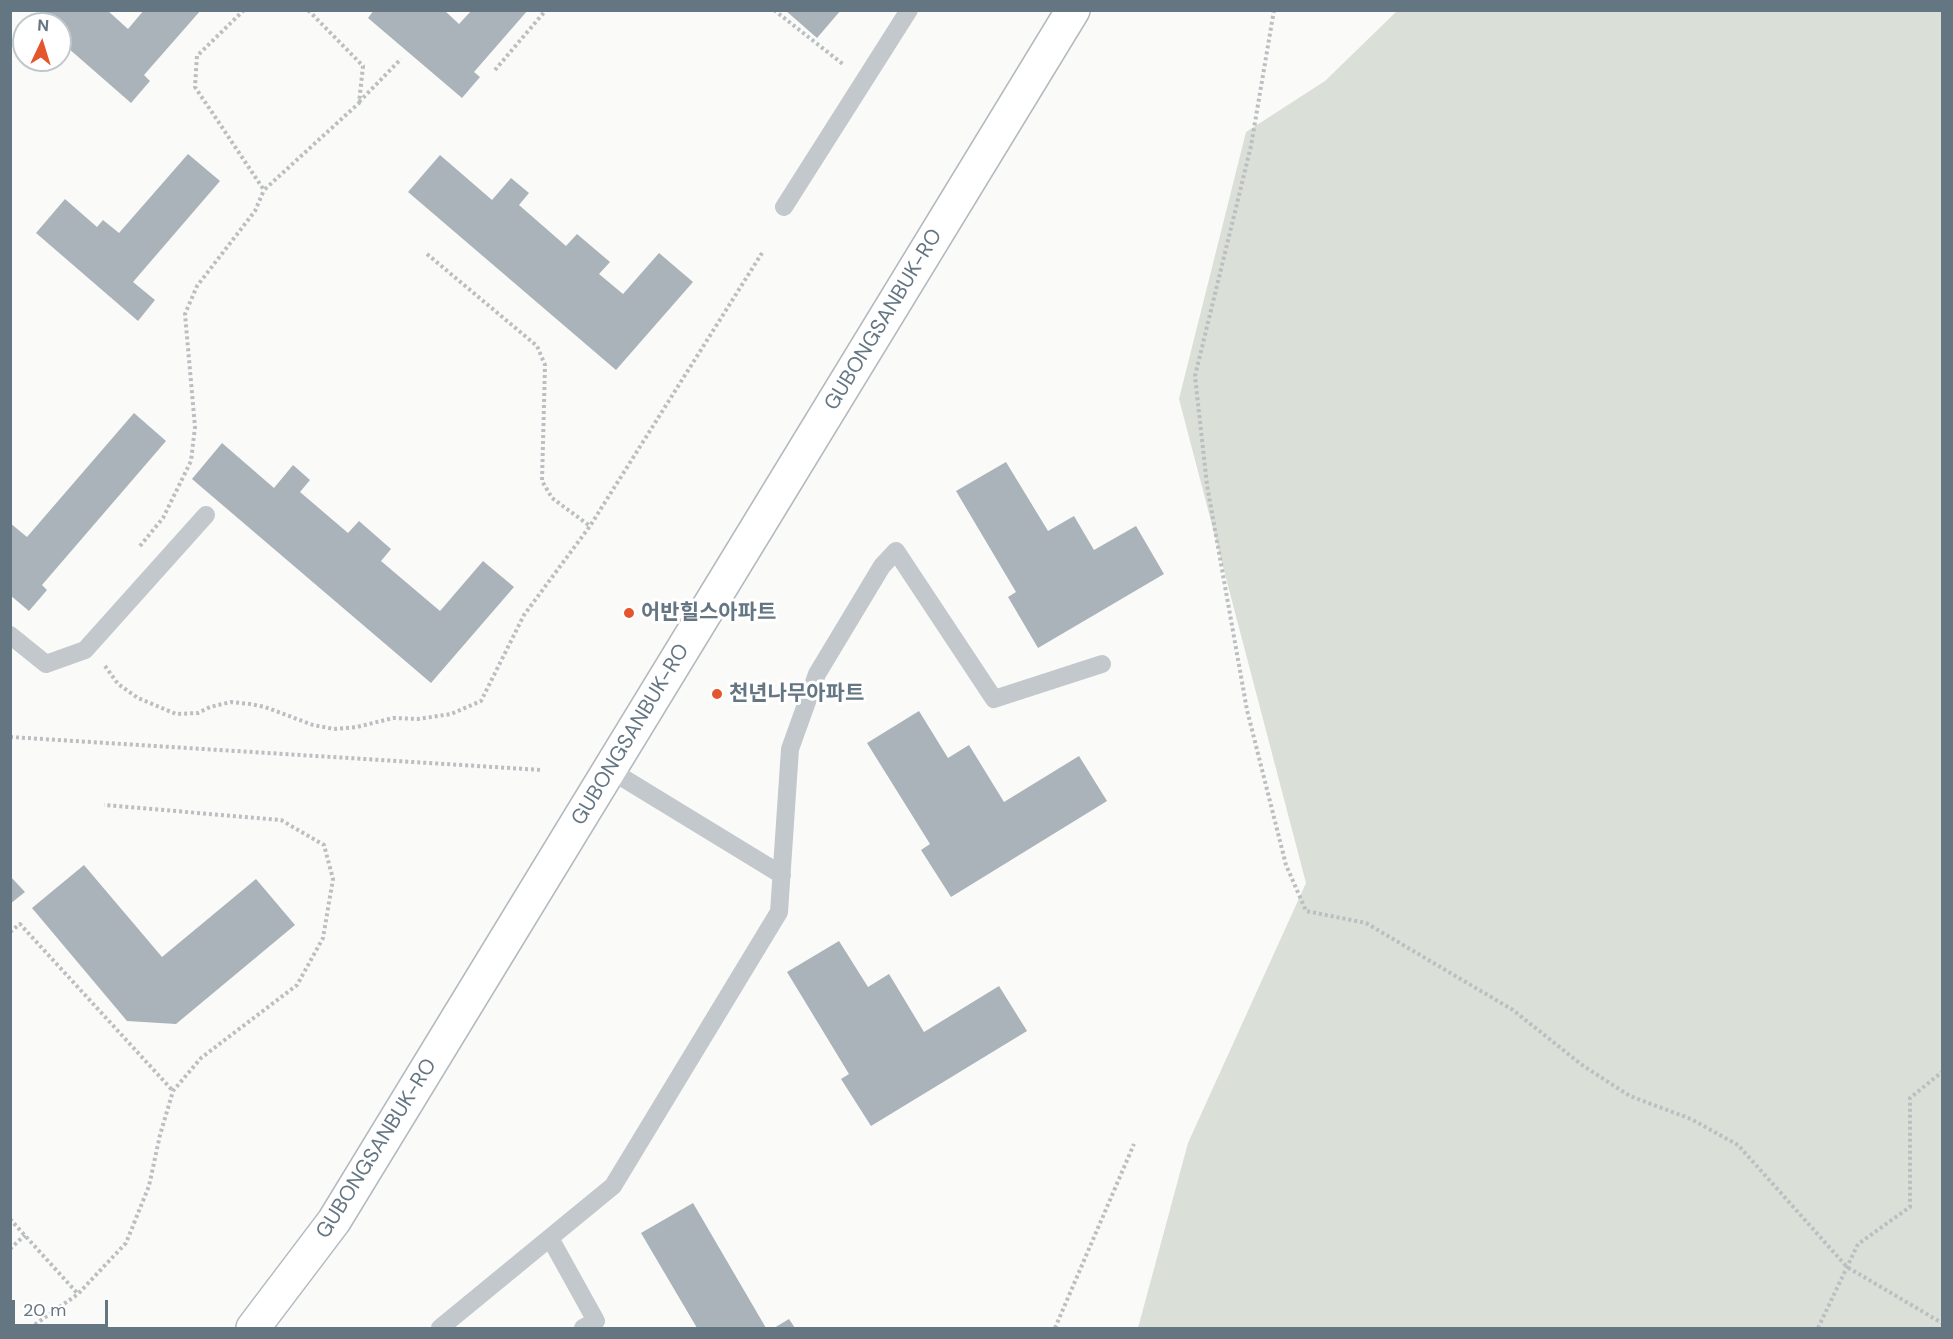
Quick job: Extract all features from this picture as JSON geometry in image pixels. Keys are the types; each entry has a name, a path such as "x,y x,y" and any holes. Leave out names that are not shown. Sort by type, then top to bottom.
{"main road":[{"name":"GUBONGSANBUK-RO","path":"253,1329 334,1221 1073,10"}],"lane":[{"path":"784,207 909,10"},
{"path":"10,635 46,664 85,650 206,515"},
{"path":"440,1329 613,1186 779,912 790,749 817,674 882,566 896,550 994,699 1102,664"},
{"path":"610,770 782,875"},
{"path":"550,1238 596,1321 582,1329"}],"path":[{"path":"244,10 198,56 195,87 264,190"},
{"path":"308,10 363,66 359,103"},
{"path":"495,70 546,10"},
{"path":"774,10 852,71"},
{"path":"1274,10 1251,146 1196,376 1207,485 1246,710 1286,866 1306,911 1366,923 1513,1010 1582,1065 1629,1096 1691,1119 1738,1145 1847,1267 1942,1323"},
{"path":"135,553 163,518 191,461 195,427 185,314 198,286 255,211 264,190 359,103 401,59"},
{"path":"100,658 118,684 138,698 176,714 198,713 210,707 231,702 265,707 313,725 334,729 357,727 393,717 418,719 451,714 481,700 524,615 590,526 762,253"},
{"path":"427,254 537,346 545,365 542,481 552,498 590,526"},
{"path":"10,737 542,770"},
{"path":"30,1329 78,1294 126,1243 149,1186 160,1135 173,1091 201,1058 297,985 323,938 333,879 324,845 281,820 104,805"},
{"path":"10,932 20,924 173,1091"},
{"path":"1818,1329 1858,1244 1910,1207 1911,1098 1942,1072"},
{"path":"1055,1329 1134,1144"},
{"path":"10,1219 78,1294"},
{"path":"10,1249 25,1235"}],"shaded area":[{"path":"1397,11 1942,11 1942,1328 1138,1328 1188,1143 1306,883 1179,399 1246,132 1325,81"}],"building":[{"path":"46,10 107,10 128,29 144,10 201,10 144,75 150,81 131,103 72,51 72,12 44,12"},
{"path":"374,10 444,10 459,24 472,10 528,10 474,72 480,77 462,98 368,18"},
{"path":"785,10 841,10 817,38"},
{"path":"188,154 220,181 133,282 155,300 138,321 36,233 65,199 97,227 103,220 119,233"},
{"path":"440,155 492,200 511,178 529,193 519,205 566,246 577,234 610,262 599,274 623,294 659,253 693,282 616,370 408,192"},
{"path":"134,413 166,441 42,585 47,590 29,611 10,595 10,523 27,537"},
{"path":"222,443 274,488 293,465 310,480 300,492 348,533 359,521 391,549 381,561 440,611 483,561 514,587 431,683 192,479"},
{"path":"1006,462 1048,531 1074,516 1094,550 1136,526 1164,574 1038,648 1008,597 1016,592 956,491"},
{"path":"919,711 948,758 969,745 1004,802 1079,756 1107,801 951,897 921,850 930,844 867,743"},
{"path":"84,865 162,957 256,879 295,925 176,1024 127,1021 32,908"},
{"path":"10,876 25,892 10,904"},
{"path":"839,941 868,987 889,974 924,1032 999,986 1027,1031 871,1126 841,1079 849,1074 787,972"},
{"path":"693,1203 766,1328 697,1328 641,1233"},
{"path":"789,1319 795,1328 774,1328"}],"place":[{"name":"어반힐스아파트","path":"629,613"},
{"name":"천년나무아파트","path":"717,694"}]}
